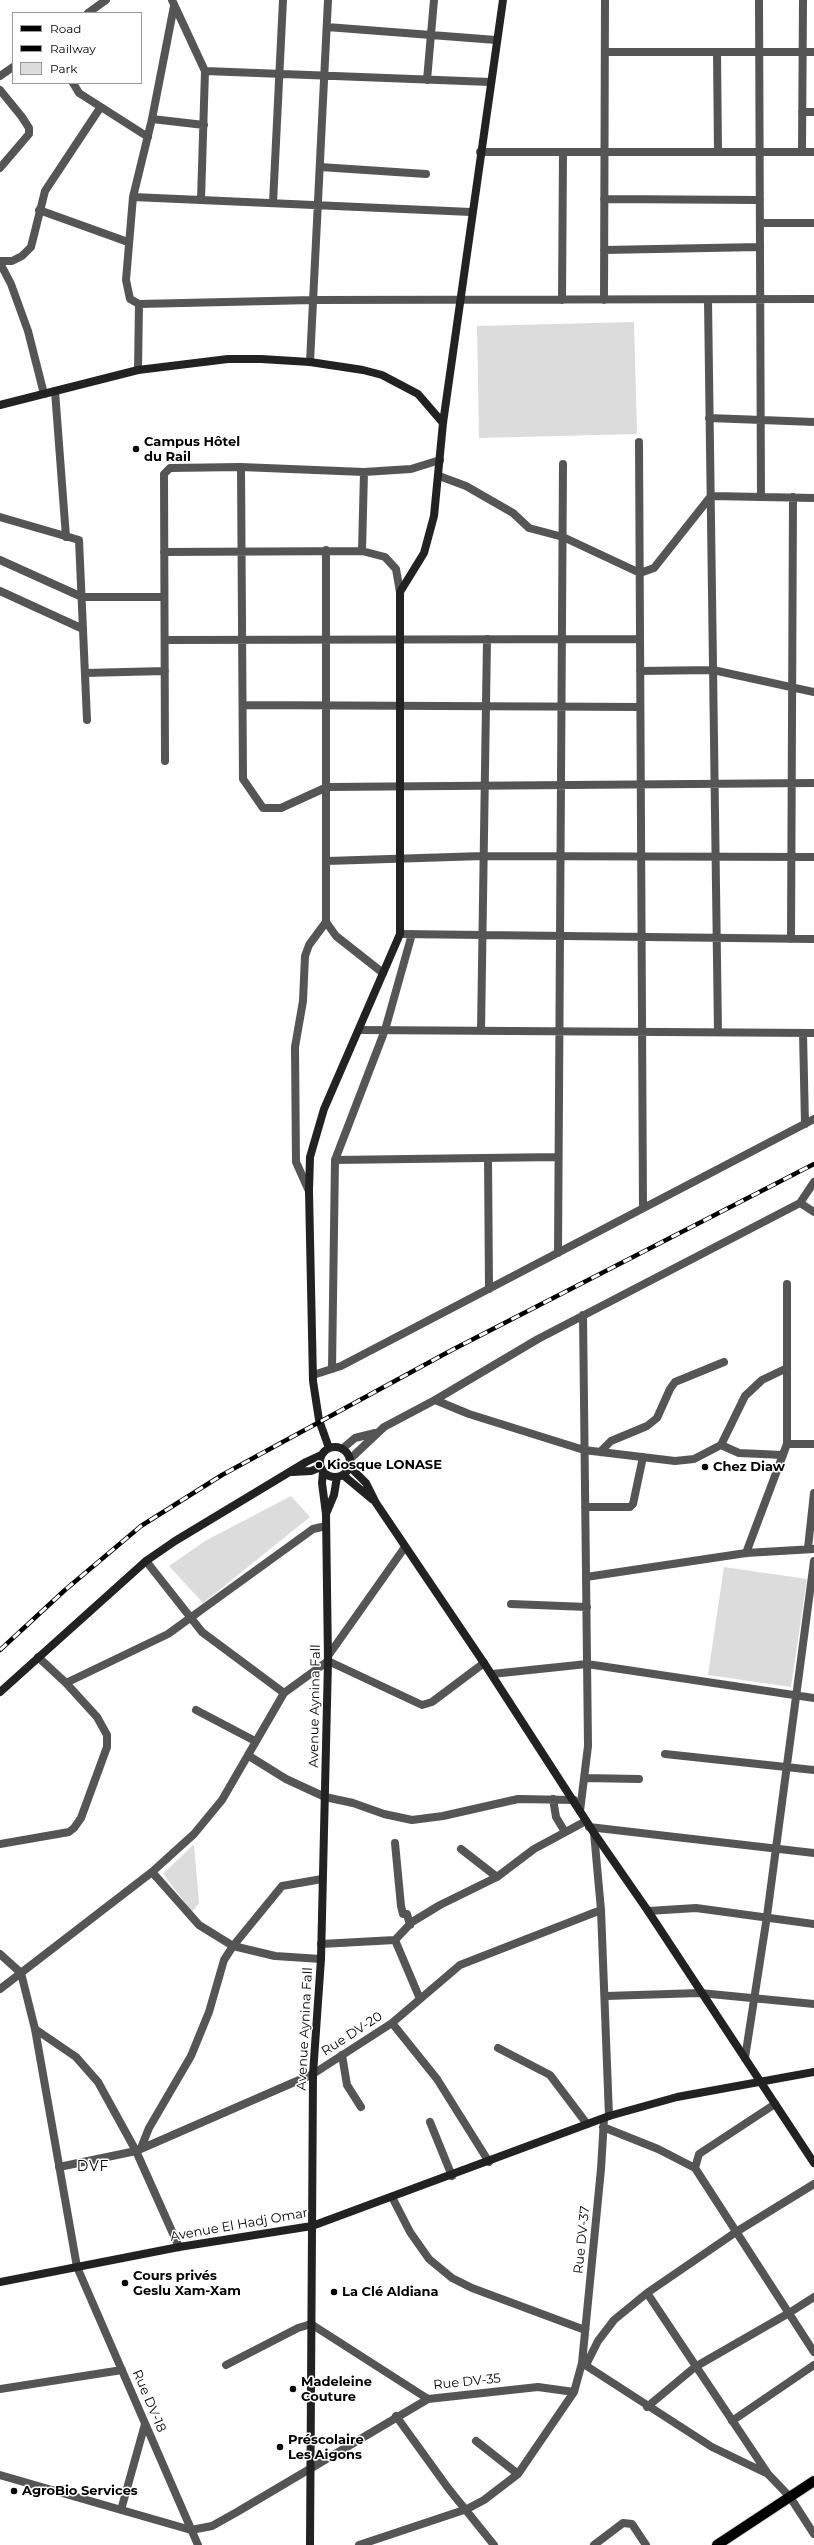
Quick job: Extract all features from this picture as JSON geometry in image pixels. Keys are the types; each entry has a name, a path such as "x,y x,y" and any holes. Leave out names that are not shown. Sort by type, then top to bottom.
{"main road":[{"path":"329,1448 319,1420 313,1375 309,1191 310,1157 315,1134 324,1109 360,1030 400,934 400,592 412,574 430,536 439,476 443,423 461,300 471,212 503,0"},
{"path":"0,405 138,370 228,359 310,362 363,370 382,375 418,394 443,423"},
{"path":"0,1692 146,1561 175,1541 292,1472 306,1462 321,1455 329,1448 342,1449 350,1463 366,1483 376,1503 405,1547 492,1674 590,1827 648,1911 700,1993 761,2081 814,2163"},
{"path":"321,1455 322,1470"},
{"path":"326,1514 340,1476 350,1463"},
{"path":"292,1472 322,1470 330,1476 340,1476 376,1503"},
{"name":"Avenue Aynina Fall","path":"310,2545 313,2074 321,1959 328,1658 326,1514 322,1470"},
{"path":"761,2081 814,2072"},
{"name":"Avenue El Hadj Omar","path":"0,2282 179,2247 312,2226 452,2176 587,2124 605,2121 677,2096 761,2081"},
{"path":"717,2545 814,2481"}],"street":[{"path":"89,12 106,0"},
{"path":"273,203 283,0"},
{"path":"310,362 328,0"},
{"path":"427,80 434,0"},
{"path":"604,300 605,0"},
{"path":"759,0 761,497"},
{"path":"802,152 803,0"},
{"path":"173,3 205,72 202,200"},
{"path":"173,3 152,119 133,197 128,242 126,280 130,299 139,304 313,300 814,299"},
{"path":"327,27 496,40"},
{"path":"605,52 814,52"},
{"path":"717,52 718,152"},
{"path":"0,76 12,68"},
{"path":"205,72 490,82"},
{"path":"74,84 78,93 148,137"},
{"path":"0,90 29,128 29,134 0,168"},
{"path":"44,394 28,331 11,284 0,262 12,261 22,256 31,247 39,210 45,191 100,108"},
{"path":"802,112 814,112"},
{"path":"152,119 204,125"},
{"path":"480,152 814,152"},
{"path":"562,300 563,152"},
{"path":"320,167 426,174"},
{"path":"133,197 471,212"},
{"path":"604,198 760,200"},
{"path":"39,210 128,242"},
{"path":"760,223 814,223"},
{"path":"604,250 760,247"},
{"path":"708,300 718,1032"},
{"path":"138,370 139,304"},
{"path":"55,391 66,537"},
{"path":"710,418 814,422"},
{"path":"639,442 643,1208"},
{"path":"165,761 164,474 170,468 241,467 364,472 411,468 440,460"},
{"path":"558,1253 563,464"},
{"path":"241,467 243,779 263,808 281,808 327,787 814,783"},
{"path":"362,551 364,472"},
{"path":"439,476 466,486 512,513 528,528 563,537 640,573 654,568 711,496"},
{"path":"711,496 814,498"},
{"path":"791,939 793,497"},
{"path":"0,517 79,540 87,720"},
{"path":"309,1191 296,1162 295,1047 303,1001 305,956 309,945 326,922 326,550"},
{"path":"164,552 362,551 385,557 389,561 396,569 400,592"},
{"path":"0,560 82,597 164,597"},
{"path":"0,591 83,629"},
{"path":"165,640 640,639"},
{"path":"480,1031 487,640"},
{"path":"640,671 713,670 814,692"},
{"path":"85,673 165,671"},
{"path":"243,705 640,708"},
{"path":"327,861 400,860 483,856 814,857"},
{"path":"326,922 336,936 383,973"},
{"path":"400,934 814,939"},
{"path":"332,1369 335,1160 385,1030 412,934"},
{"path":"360,1030 814,1033"},
{"path":"803,1033 804,1124"},
{"path":"313,1375 332,1369 489,1289 814,1119"},
{"path":"335,1160 558,1157"},
{"path":"488,1158 489,1289"},
{"path":"342,1449 355,1438 375,1433 435,1400 538,1338 800,1203 814,1182"},
{"path":"800,1203 814,1212"},
{"path":"746,1553 787,1444 787,1284"},
{"path":"580,1811 588,1746 583,1315"},
{"path":"600,1452 611,1441 647,1426 657,1418 670,1389 675,1382 724,1362"},
{"path":"435,1400 469,1414 584,1450 676,1461 694,1459 721,1445 745,1396 762,1380 787,1368"},
{"path":"350,1463 375,1433"},
{"path":"787,1444 814,1444"},
{"path":"721,1445 739,1453 783,1455"},
{"path":"585,1507 630,1506 633,1504 643,1457"},
{"path":"586,1577 746,1553 811,1548 814,1493"},
{"path":"66,1683 168,1634 313,1529 326,1526"},
{"path":"0,1989 152,1872 194,1834 222,1800 249,1756 255,1741 284,1693 328,1658 405,1547"},
{"path":"146,1561 202,1632 284,1693"},
{"path":"745,2058 767,1916 796,1696 810,1627 814,1561"},
{"path":"511,1604 587,1607"},
{"path":"0,1844 69,1832 81,1818 107,1747 107,1735 97,1717 66,1683 38,1657"},
{"path":"328,1658 422,1705 432,1702 484,1663"},
{"path":"492,1674 587,1664 814,1698"},
{"path":"196,1710 255,1741"},
{"path":"665,1754 814,1770"},
{"path":"249,1756 286,1779 325,1798 353,1803 384,1814 412,1820 442,1816 518,1799 574,1800"},
{"path":"585,1778 639,1779"},
{"path":"553,1800 556,1817 565,1832"},
{"path":"321,1944 395,1940 410,1925 440,1905 498,1877 534,1849 565,1832 590,1827 814,1853"},
{"name":"Rue DV-37","path":"584,2364 585,2330 605,2121 606,1996 601,1910 590,1827"},
{"path":"395,1843 401,1906 403,1914 407,1914 410,1925"},
{"path":"461,1849 498,1877"},
{"path":"152,1872 199,1925 233,1946 275,1956 321,1959"},
{"path":"139,2150 149,2128 191,2056 209,2012 224,1960 233,1946 282,1886 322,1879"},
{"path":"648,1911 696,1908 767,1916 814,1924"},
{"name":"Rue DV-20","path":"59,2167 139,2150 313,2074 392,2023 460,1965 601,1910"},
{"path":"395,1940 420,1999"},
{"path":"0,1954 21,1973"},
{"name":"Rue DV-18","path":"21,1973 35,2029 77,2267 198,2545"},
{"path":"606,1996 700,1993 754,1996 814,2004"},
{"path":"392,2023 437,2079 489,2162"},
{"path":"35,2029 76,2057 98,2082 139,2150 179,2247"},
{"path":"498,2048 550,2075 587,2124"},
{"path":"342,2056 347,2085 361,2108"},
{"path":"695,2168 699,2154 775,2104"},
{"path":"605,2121 695,2168 814,2352"},
{"path":"430,2122 452,2176"},
{"path":"359,2545 467,2509 484,2500 518,2474 574,2392 584,2364 598,2341 614,2320 647,2293 736,2232 814,2184"},
{"path":"392,2197 410,2232 429,2260 452,2278 472,2288 585,2330"},
{"path":"647,2293 695,2367 768,2474 790,2497 814,2534"},
{"path":"647,2407 695,2367 789,2314 814,2297"},
{"path":"226,2365 298,2328 311,2324"},
{"name":"Rue DV-35","path":"311,2324 428,2399 538,2387 574,2392"},
{"path":"584,2364 647,2407 712,2447 768,2474"},
{"path":"732,2421 814,2365"},
{"path":"0,2389 122,2370"},
{"path":"0,2475 191,2530 212,2526 396,2416 428,2399"},
{"path":"396,2416 448,2488 467,2509 494,2545"},
{"path":"121,2510 145,2424"},
{"path":"476,2441 518,2474"},
{"path":"594,2545 624,2523 632,2524 646,2545"}],"green space":[{"path":"634,322 637,434 479,438 477,326"},
{"path":"291,1496 310,1517 203,1603 169,1566 205,1541"},
{"path":"724,1567 807,1579 791,1687 708,1675"},
{"path":"194,1844 199,1903 192,1912 163,1874"}],"railway":[{"path":"0,1650 65,1590 141,1526 222,1475 450,1351 814,1164"}],"place":[{"name":"Campus Hôtel du Rail","path":"136,449"},
{"name":"Kiosque LONASE","path":"319,1465"},
{"name":"Chez Diaw","path":"705,1467"},
{"name":"Cours privés Geslu Xam-Xam","path":"125,2283"},
{"name":"La Clé Aldiana","path":"334,2292"},
{"name":"Madeleine Couture","path":"293,2389"},
{"name":"Préscolaire Les Aigons","path":"280,2447"},
{"name":"AgroBio Services","path":"14,2491"}],"district":[{"name":"DVF","path":"93,2167"}]}
